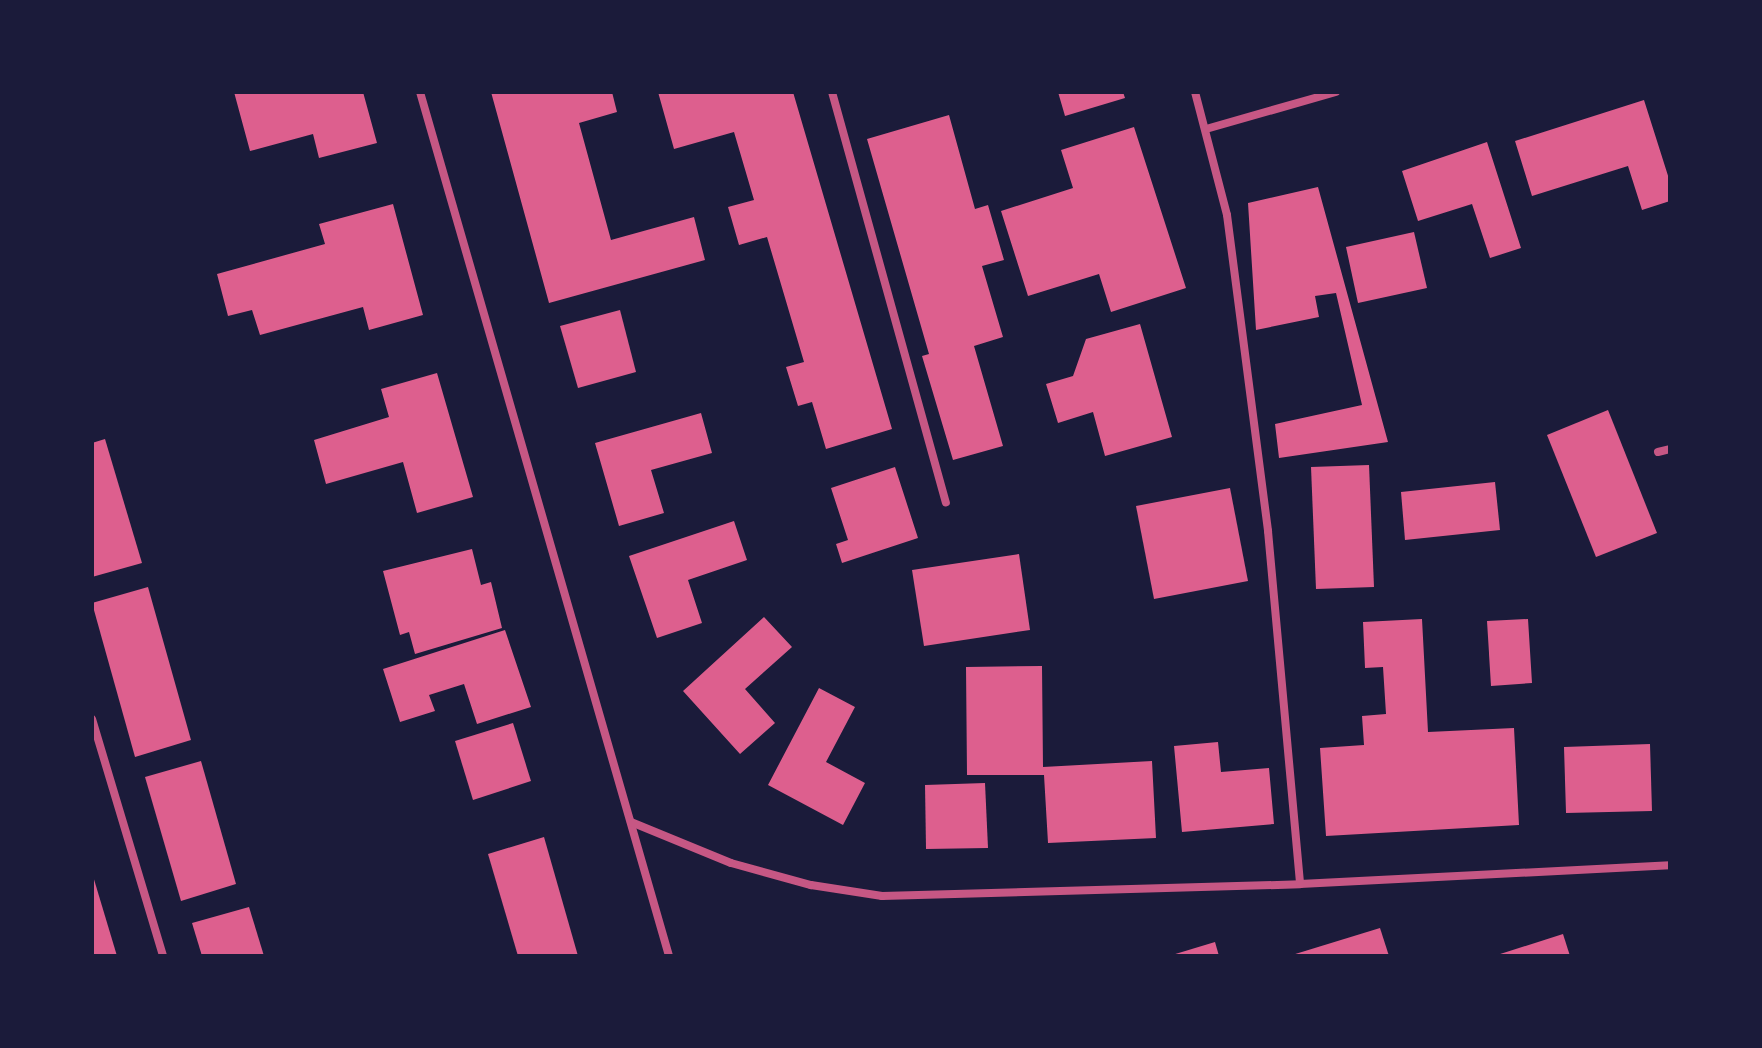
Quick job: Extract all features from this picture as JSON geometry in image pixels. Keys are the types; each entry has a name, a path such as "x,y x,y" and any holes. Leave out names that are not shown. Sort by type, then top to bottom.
{"street":[{"path":"420,92 669,956"},
{"path":"832,92 946,502"},
{"path":"1195,92 1227,215 1268,531 1300,884"},
{"path":"1206,129 1336,92"},
{"path":"1658,452 1670,449"},
{"path":"92,719 163,956"},
{"path":"631,822 731,863 811,885 882,896 1300,884 1670,865"}],"building":[{"path":"234,92 363,92 377,143 319,158 313,134 250,151"},
{"path":"491,92 612,92 617,112 579,123 611,240 694,217 705,260 549,303"},
{"path":"658,92 793,92 892,429 826,449 812,402 798,406 786,367 804,362 767,237 739,245 728,207 754,200 734,132 674,149"},
{"path":"1058,92 1123,92 1125,98 1065,116"},
{"path":"1644,100 1670,182 1670,201 1642,210 1628,166 1532,196 1515,141"},
{"path":"949,115 975,209 988,205 1004,260 982,266 1003,337 974,346 1003,446 953,460 922,356 929,354 867,139"},
{"path":"1134,127 1186,288 1111,312 1099,274 1028,296 1001,211 1073,188 1061,150"},
{"path":"1487,142 1521,248 1490,258 1472,204 1418,221 1402,171"},
{"path":"1318,187 1388,442 1279,458 1275,424 1362,405 1336,293 1315,296 1319,317 1256,330 1248,203"},
{"path":"393,204 423,315 369,330 363,307 260,335 252,310 228,316 217,274 325,244 319,224"},
{"path":"1414,232 1427,288 1358,303 1346,247"},
{"path":"620,310 636,372 578,388 560,326"},
{"path":"1140,324 1172,437 1105,456 1093,412 1058,423 1046,384 1073,376 1086,339"},
{"path":"437,373 473,497 417,513 403,462 326,484 314,440 389,417 381,389"},
{"path":"1608,410 1657,533 1596,557 1547,435"},
{"path":"701,413 712,453 651,470 664,513 619,526 595,443"},
{"path":"105,439 142,563 92,577 92,443"},
{"path":"1369,465 1374,587 1316,589 1311,467"},
{"path":"895,467 918,538 842,563 836,544 848,540 831,488"},
{"path":"1495,482 1500,530 1405,540 1401,492"},
{"path":"1230,488 1248,581 1154,599 1136,506"},
{"path":"734,521 747,560 688,580 702,623 657,638 629,556"},
{"path":"472,549 481,585 491,582 502,628 415,654 409,632 400,635 383,571"},
{"path":"1019,554 1030,630 924,646 912,570"},
{"path":"148,587 191,740 135,757 92,603"},
{"path":"764,617 792,647 745,689 775,723 740,754 683,691"},
{"path":"1422,619 1428,732 1514,728 1519,825 1326,836 1320,748 1364,745 1362,716 1386,714 1383,667 1365,668 1363,622"},
{"path":"1528,619 1532,683 1491,686 1487,621"},
{"path":"505,630 531,707 477,724 464,684 429,695 435,711 400,722 383,669"},
{"path":"1042,666 1043,767 1152,761 1156,838 1048,843 1044,775 967,775 966,667"},
{"path":"819,688 855,707 826,762 865,783 843,825 768,785"},
{"path":"513,723 531,781 473,800 455,741"},
{"path":"1218,742 1221,772 1269,768 1274,824 1182,832 1174,746"},
{"path":"1650,744 1652,811 1566,813 1564,747"},
{"path":"201,761 236,884 181,901 145,777"},
{"path":"985,783 988,848 926,849 925,785"},
{"path":"544,837 578,956 518,956 488,854"},
{"path":"93,876 117,956 92,956"},
{"path":"249,907 264,956 202,956 192,923"},
{"path":"1380,928 1389,956 1292,956 1292,955"},
{"path":"1563,934 1570,956 1497,956 1497,955"},
{"path":"1215,942 1219,956 1172,956 1172,955"}]}
